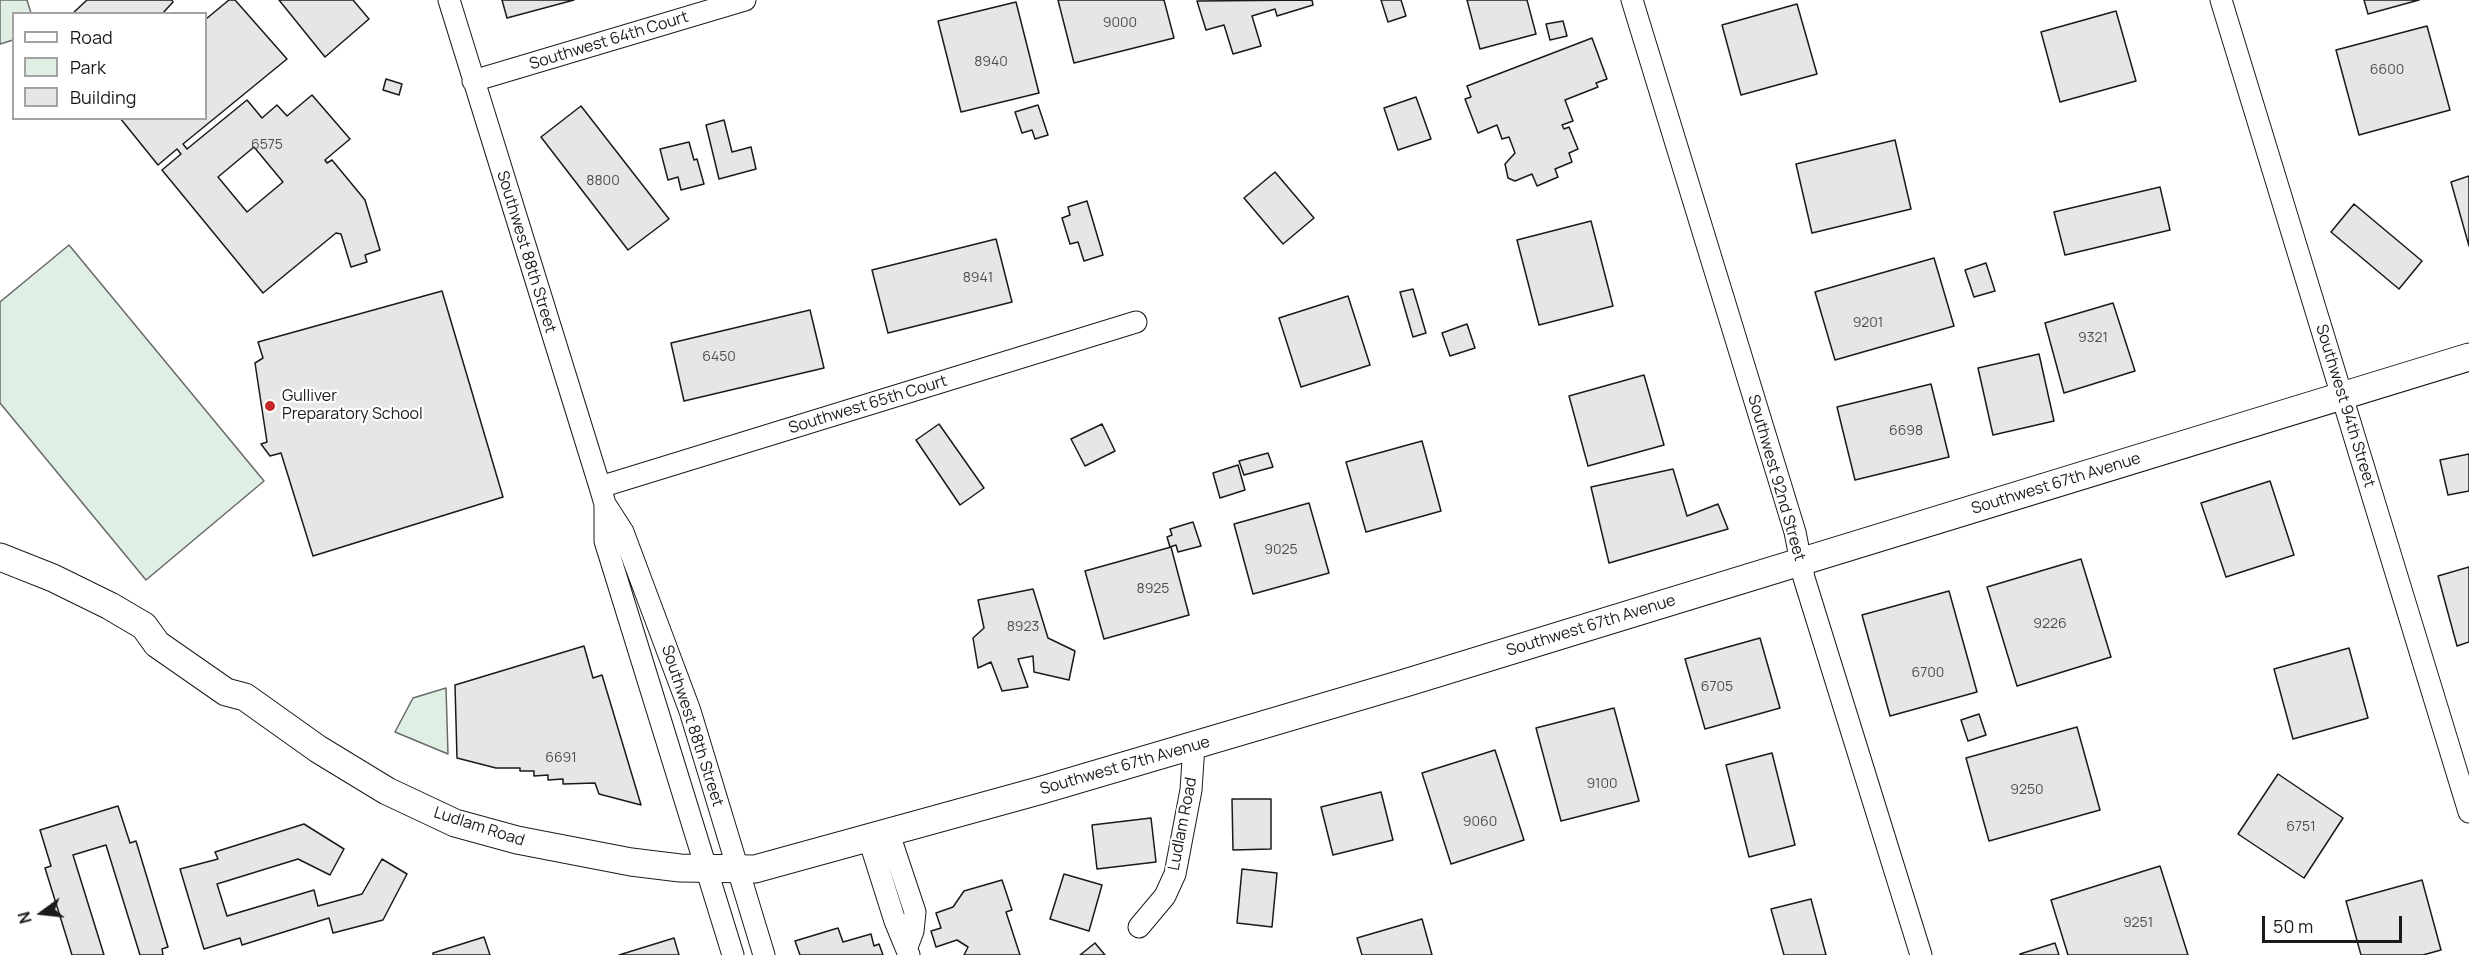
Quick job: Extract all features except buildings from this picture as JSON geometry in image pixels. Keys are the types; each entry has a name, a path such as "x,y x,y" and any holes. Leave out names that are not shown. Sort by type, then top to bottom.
{"main road":[{"name":"Southwest 67th Avenue","path":"707,869 737,870 765,867 1194,745 2469,357"},
{"name":"Ludlam Road","path":"0,557 78,590 144,626 165,629 235,679 245,697 354,772 425,810 455,823 569,852 651,865 707,869"}],"street":[{"name":"Southwest 88th Street","path":"448,0 603,495 623,532 690,711 764,955"},
{"name":"Southwest 64th Court","path":"472,81 745,0"},
{"name":"Southwest 92nd Street","path":"1632,0 1795,532 1801,562 1921,955"},
{"name":"Southwest 94th Street","path":"2221,0 2469,812"},
{"name":"Southwest 65th Court","path":"603,495 1136,322"},
{"name":"Southwest 88th Street","path":"603,495 605,542 733,955"},
{"name":"Ludlam Road","path":"1139,927 1165,896 1175,874 1191,790 1194,745"},
{"path":"879,836 915,912 908,951"}],"green space":[{"path":"0,0 27,0 31,12 12,12 12,40 0,44"},
{"path":"69,245 264,481 146,580 0,403 0,302"},
{"path":"446,688 448,754 395,732 413,698"}],"place":[{"name":"Gulliver Preparatory School","path":"270,406"}]}
